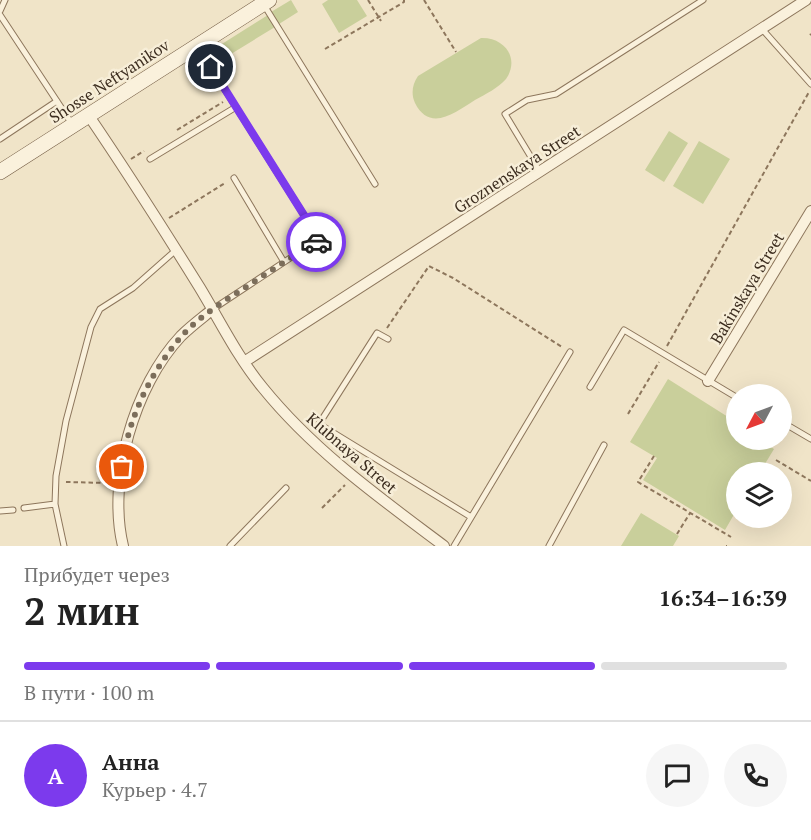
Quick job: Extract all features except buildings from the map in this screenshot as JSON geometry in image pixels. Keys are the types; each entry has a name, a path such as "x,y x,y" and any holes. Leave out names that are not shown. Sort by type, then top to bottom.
{"main road":[{"name":"Shosse Neftyanikov","path":"0,172 266,2"}],"street":[{"name":"Groznenskaya Street","path":"244,362 806,0"},
{"name":"Klubnaya Street","path":"89,116 262,387 303,434 352,477 444,546"},
{"name":"Bakinskaya Street","path":"708,381 811,211"},
{"path":"123,546 118,526 120,484 124,450 134,412 151,379 181,337 213,309"}],"lane":[{"path":"4,0 0,13 73,126"},
{"path":"540,172 505,114 527,100 556,94 703,0"},
{"path":"266,2 375,184"},
{"path":"762,29 811,84"},
{"path":"197,45 319,239 213,309"},
{"path":"0,139 57,101"},
{"path":"150,159 236,107"},
{"path":"234,178 284,262"},
{"path":"64,546 55,504 56,482 66,421 91,327 100,309 133,288 176,250"},
{"path":"591,387 624,330 726,391"},
{"path":"388,339 377,333 319,424 471,517"},
{"path":"454,546 570,352"},
{"path":"792,428 811,439"},
{"path":"549,546 604,445"},
{"path":"230,546 286,488"},
{"path":"24,508 55,504"},
{"path":"0,511 14,510"}],"path":[{"path":"368,0 381,21"},
{"path":"424,0 456,51"},
{"path":"325,48 405,1"},
{"path":"628,414 811,89"},
{"path":"159,224 234,178"},
{"path":"382,335 429,266 472,290 570,352"},
{"path":"654,456 638,482 731,537"},
{"path":"776,460 811,481"},
{"path":"322,508 352,477"},
{"path":"56,482 120,484"},
{"path":"677,534 690,513"}],"green space":[{"path":"291,0 298,12 279,24 271,12"},
{"path":"328,0 357,0 367,16 339,33 322,4"},
{"path":"268,15 275,27 213,65 206,54"},
{"path":"481,38 497,41 508,51 511,64 506,79 492,91 452,114 436,118 428,117 421,112 413,96 413,86 418,76"},
{"path":"669,131 688,143 664,182 645,170"},
{"path":"699,141 730,159 703,204 673,186"},
{"path":"668,379 726,416 726,450 773,450 766,462 726,462 725,530 643,480 657,458 630,442"},
{"path":"641,513 679,536 673,546 621,546"}],"way so far":[{"path":"122,467 134,412 151,379 181,337 213,309 316,242"}],"route":[{"path":"211,67 319,239 316,242"}]}
